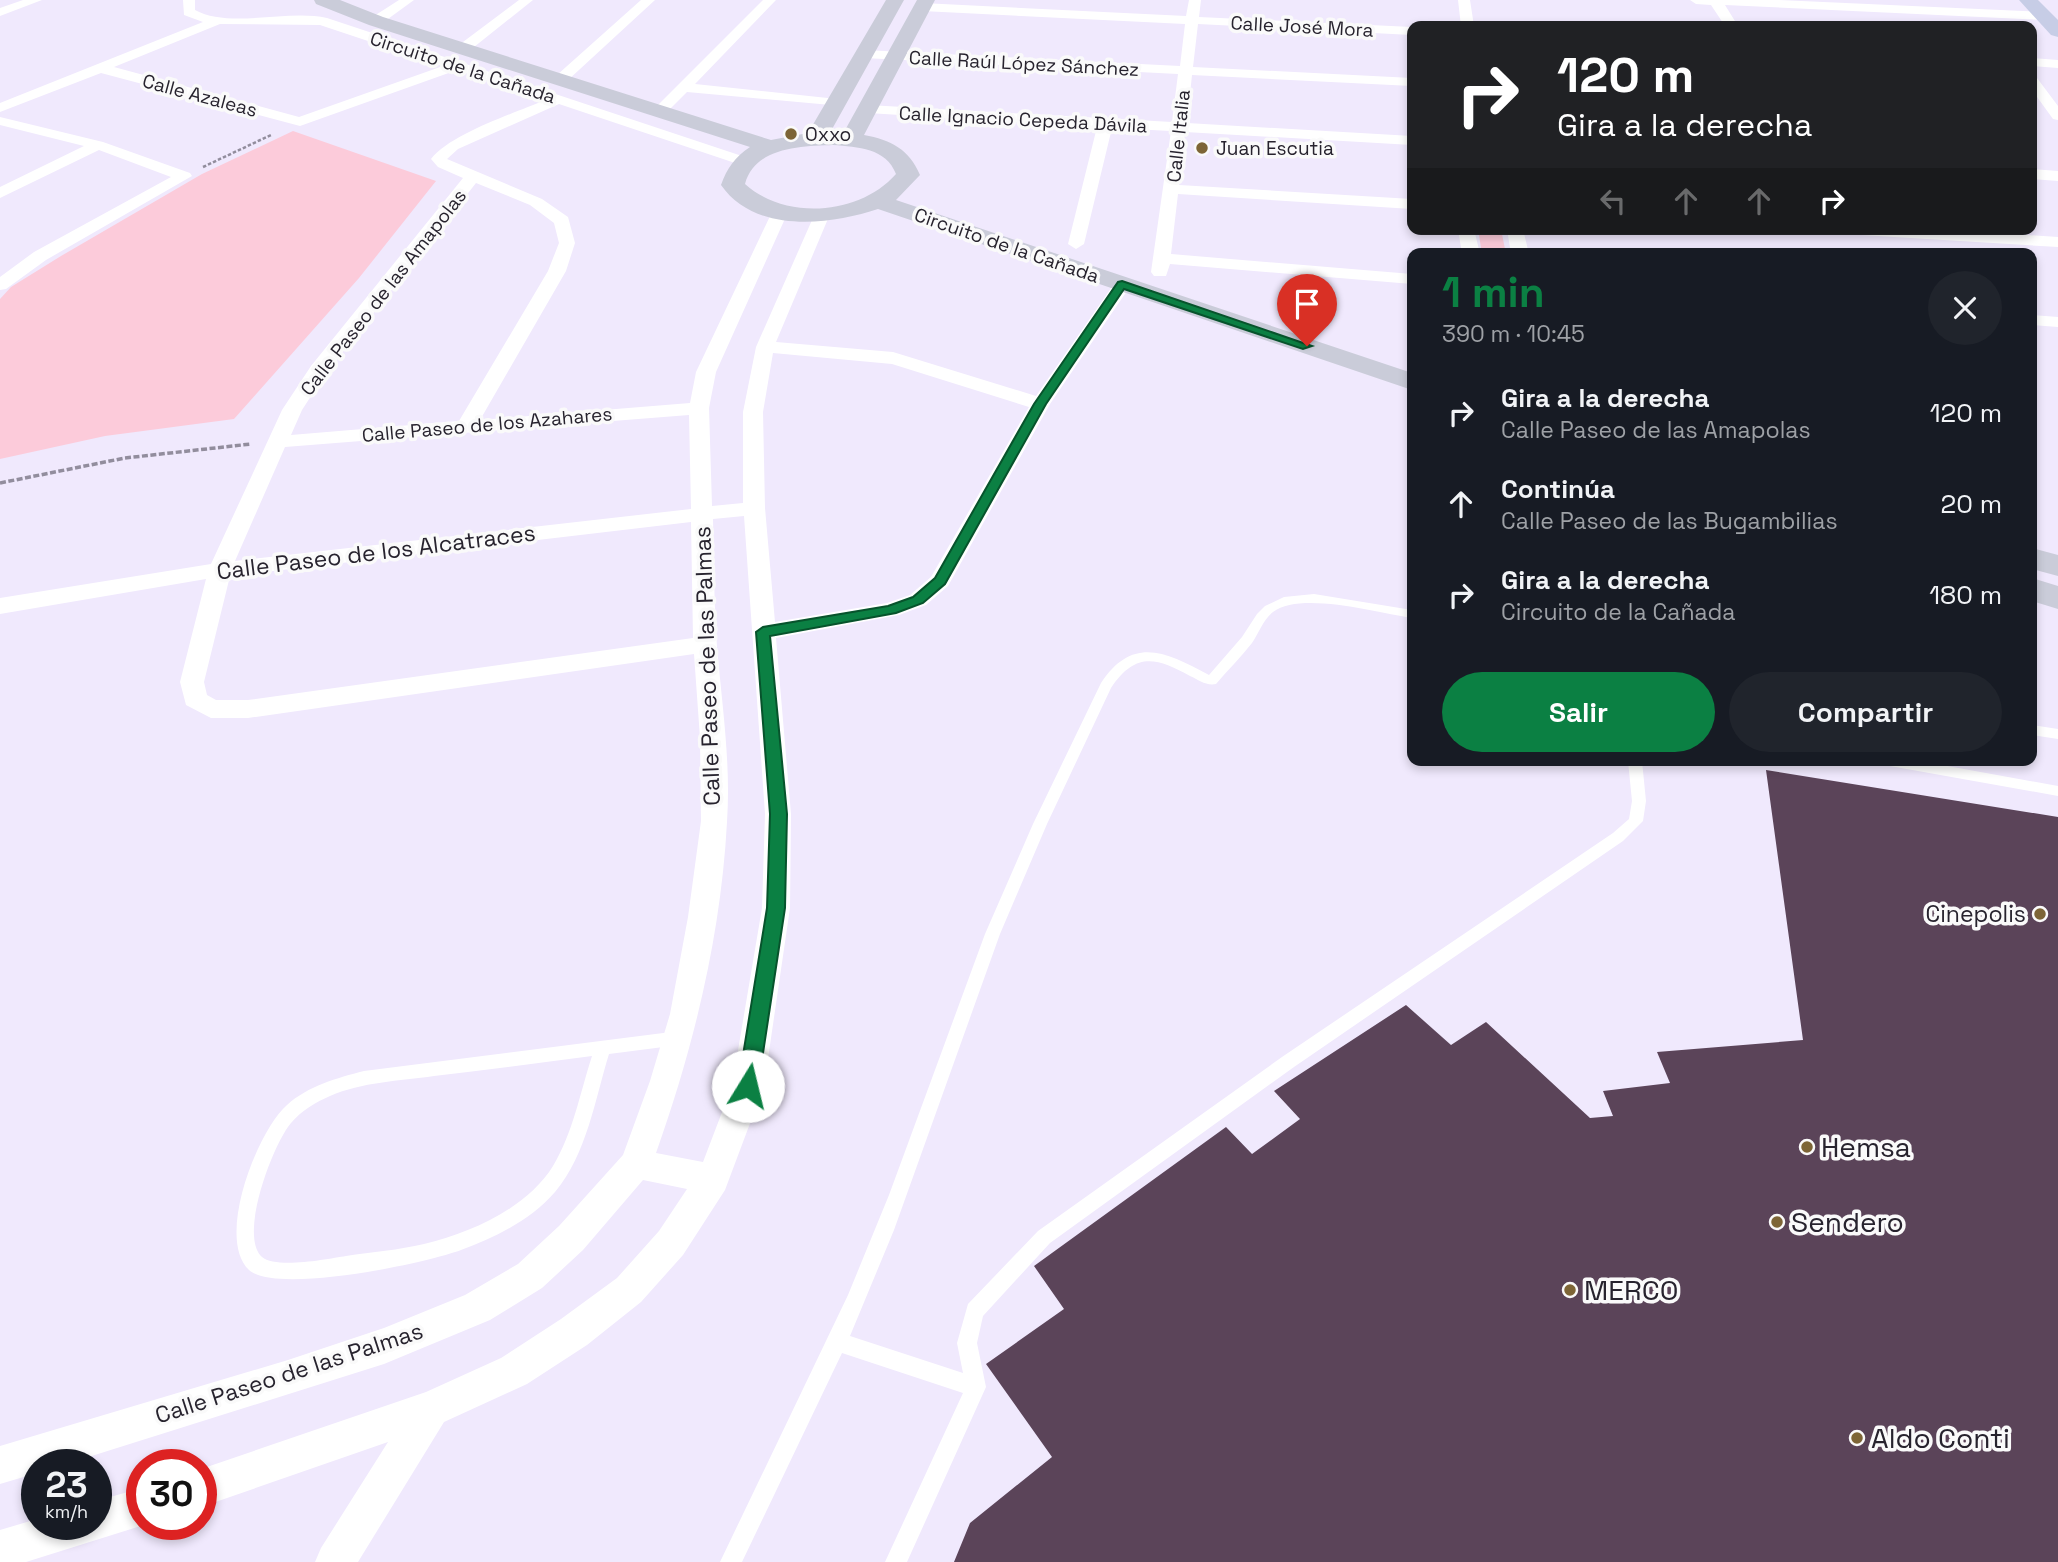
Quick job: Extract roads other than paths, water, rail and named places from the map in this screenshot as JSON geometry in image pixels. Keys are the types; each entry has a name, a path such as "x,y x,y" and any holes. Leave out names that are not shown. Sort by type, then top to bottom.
{"main road":[{"path":"2028,0 2058,31"}],"street":[{"path":"0,27 4,10 36,0"},
{"path":"0,93 193,17 189,12 189,0"},
{"name":"Circuito de la Cañada","path":"323,0 559,99 743,161"},
{"path":"376,21 408,0"},
{"path":"461,57 527,0"},
{"path":"562,78 649,0"},
{"path":"660,111 770,0"},
{"path":"816,138 895,0"},
{"name":"Calle Italia","path":"1161,265 1195,0"},
{"path":"1464,0 1467,21"},
{"path":"1696,0 2044,16"},
{"path":"1715,0 1728,21"},
{"path":"1963,0 1982,21"},
{"path":"851,139 924,4"},
{"name":"Calle José Mora","path":"924,4 1192,21 1407,31"},
{"name":"Circuito de la Cañada","path":"193,17 217,21 309,18 461,57 562,78 772,147"},
{"path":"0,108 217,21"},
{"name":"Calle Raúl López Sánchez","path":"864,54 1407,82"},
{"name":"Calle Azaleas","path":"100,68 300,122 461,57"},
{"path":"2037,62 2058,64"},
{"path":"685,87 837,103"},
{"path":"2037,88 2057,114"},
{"path":"467,425 557,271 567,243 562,221 536,202 472,177 443,164 439,159 453,146 559,99"},
{"name":"Calle Ignacio Cepeda Dávila","path":"868,109 1407,141"},
{"path":"2037,112 2057,114"},
{"path":"0,121 98,145 184,176 4,279"},
{"path":"1076,244 1105,124"},
{"path":"816,138 851,139 875,144 894,152 906,163 908,175 890,195 844,212 780,212 757,205 741,196 733,185 734,173 743,161 772,147 816,138"},
{"path":"0,193 98,145"},
{"path":"2037,174 2058,176"},
{"name":"Calle Paseo de las Amapolas","path":"472,177 318,370 292,410 220,570 192,682 195,699 211,709 248,709 705,644"},
{"path":"1172,189 1407,204"},
{"name":"Circuito de la Cañada","path":"890,195 1161,265 1227,294"},
{"name":"Circuito de la Cañada","path":"890,195 1122,285 1407,380"},
{"name":"Calle Paseo de las Palmas","path":"0,1465 288,1378 384,1346 477,1308 530,1276 570,1238 636,1164 666,1081 685,1014 702,917 714,821 713,738 705,644 700,514 699,408 706,372 780,212"},
{"path":"217,1483 432,1409 514,1371 575,1332 629,1290 671,1242 713,1179 748,1086 776,908 778,814 754,508 753,412 765,347 822,214"},
{"path":"1911,235 2058,242"},
{"path":"1161,265 1407,279"},
{"path":"763,632 865,617 918,600 940,580 1040,404 1122,285"},
{"path":"2037,320 2058,322"},
{"path":"765,347 893,358 942,371 1040,404"},
{"name":"Calle Paseo de los Azahares","path":"276,442 699,408"},
{"name":"Calle Paseo de los Alcatraces","path":"0,606 220,570 754,508"},
{"path":"2037,584 2058,566"},
{"path":"636,1164 713,1179"},
{"path":"335,1562 432,1409"},
{"path":"0,1550 33,1540"}],"lane":[{"path":"731,1562 838,1342 903,1180 972,986 1040,822 1091,715 1121,666 1143,657 1156,657 1212,681 1269,609 1297,598 1342,601 1407,613"},
{"path":"2037,731 2058,734"},
{"path":"896,1562 976,1387 967,1343 975,1311 1044,1237 1288,1062 1618,837 1636,821 1639,801 1636,766"},
{"path":"1917,766 2058,791"},
{"path":"603,1046 576,1132 559,1173 538,1196 504,1221 473,1236 426,1253 323,1268 278,1270 257,1265 246,1253 247,1219 268,1144 283,1119 306,1099 332,1087 364,1078 603,1046 678,1038"},
{"path":"838,1342 976,1387"}],"place":[{"name":"Oxxo","path":"791,134"},
{"name":"Juan Escutia","path":"1202,148"},
{"name":"Cinepolis","path":"2040,914"},
{"name":"Hemsa","path":"1807,1147"},
{"name":"Sendero","path":"1777,1222"},
{"name":"MERCO","path":"1570,1290"},
{"name":"Aldo Conti","path":"1857,1438"}]}
